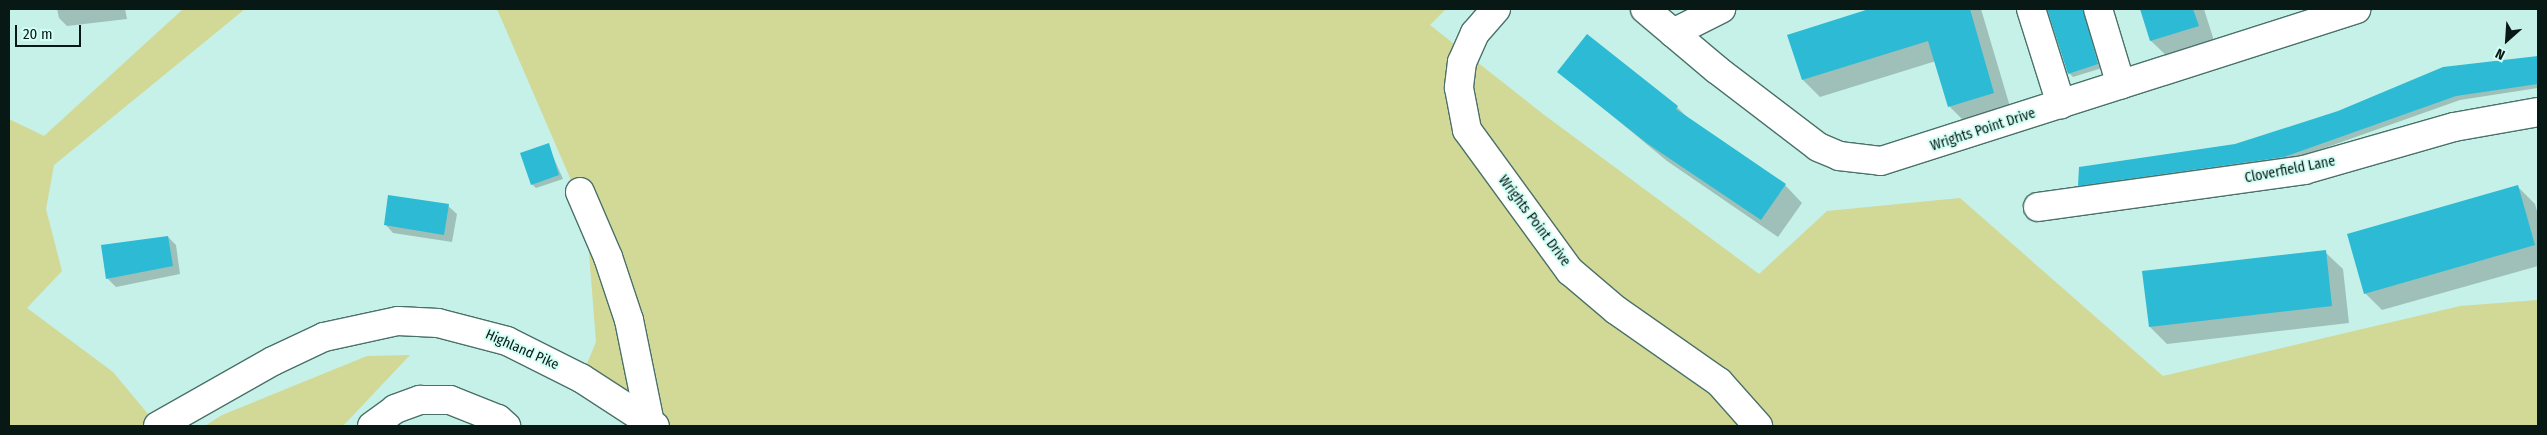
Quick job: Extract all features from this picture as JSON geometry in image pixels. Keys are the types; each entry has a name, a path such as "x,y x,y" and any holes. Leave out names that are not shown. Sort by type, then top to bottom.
{"street":[{"name":"Wrights Point Drive","path":"1496,9 1475,33 1462,62 1459,88 1467,130 1570,271 1616,310 1718,382 1758,426"},
{"name":"Wrights Point Drive","path":"1645,9 1818,146 1839,156 1881,161 1901,157 2356,9"},
{"path":"1673,33 1721,9"},
{"path":"2031,9 2061,104"},
{"path":"2098,9 2121,85"},
{"name":"Cloverfield Lane","path":"2038,207 2304,170 2454,127 2538,112"},
{"path":"580,192 608,257 629,320 652,424"},
{"name":"Highland Pike","path":"158,426 273,361 324,337 398,321 438,323 507,340 581,378 652,424"},
{"path":"372,426 395,409 420,400 450,400 498,420 506,426"}],"green space":[{"path":"183,9 245,9 54,165 46,209 62,271 27,308 113,372 158,426 9,426 9,119 44,136"},
{"path":"497,9 1446,9 1430,25 1543,114 1759,274 1827,211 1960,198 2163,376 2460,306 2538,300 2538,426 655,426 581,378 596,342 586,215"},
{"path":"410,355 343,426 205,426 222,415 367,356"}],"building":[{"path":"1869,9 1970,9 1994,93 1948,107 1928,41 1802,80 1787,35"},
{"path":"2047,9 2083,9 2098,64 2068,74"},
{"path":"2140,9 2193,9 2199,26 2150,41"},
{"path":"1587,34 1678,106 1676,109 1786,184 1761,220 1648,144 1557,72"},
{"path":"2538,56 2538,84 2456,96 2284,157 2078,186 2079,167 2235,144 2338,111 2443,67"},
{"path":"549,143 559,175 531,185 520,153"},
{"path":"2518,185 2535,245 2364,294 2347,234"},
{"path":"388,195 449,204 444,235 384,225"},
{"path":"168,236 173,266 106,279 101,245"},
{"path":"2326,250 2332,306 2149,327 2142,271"}]}
